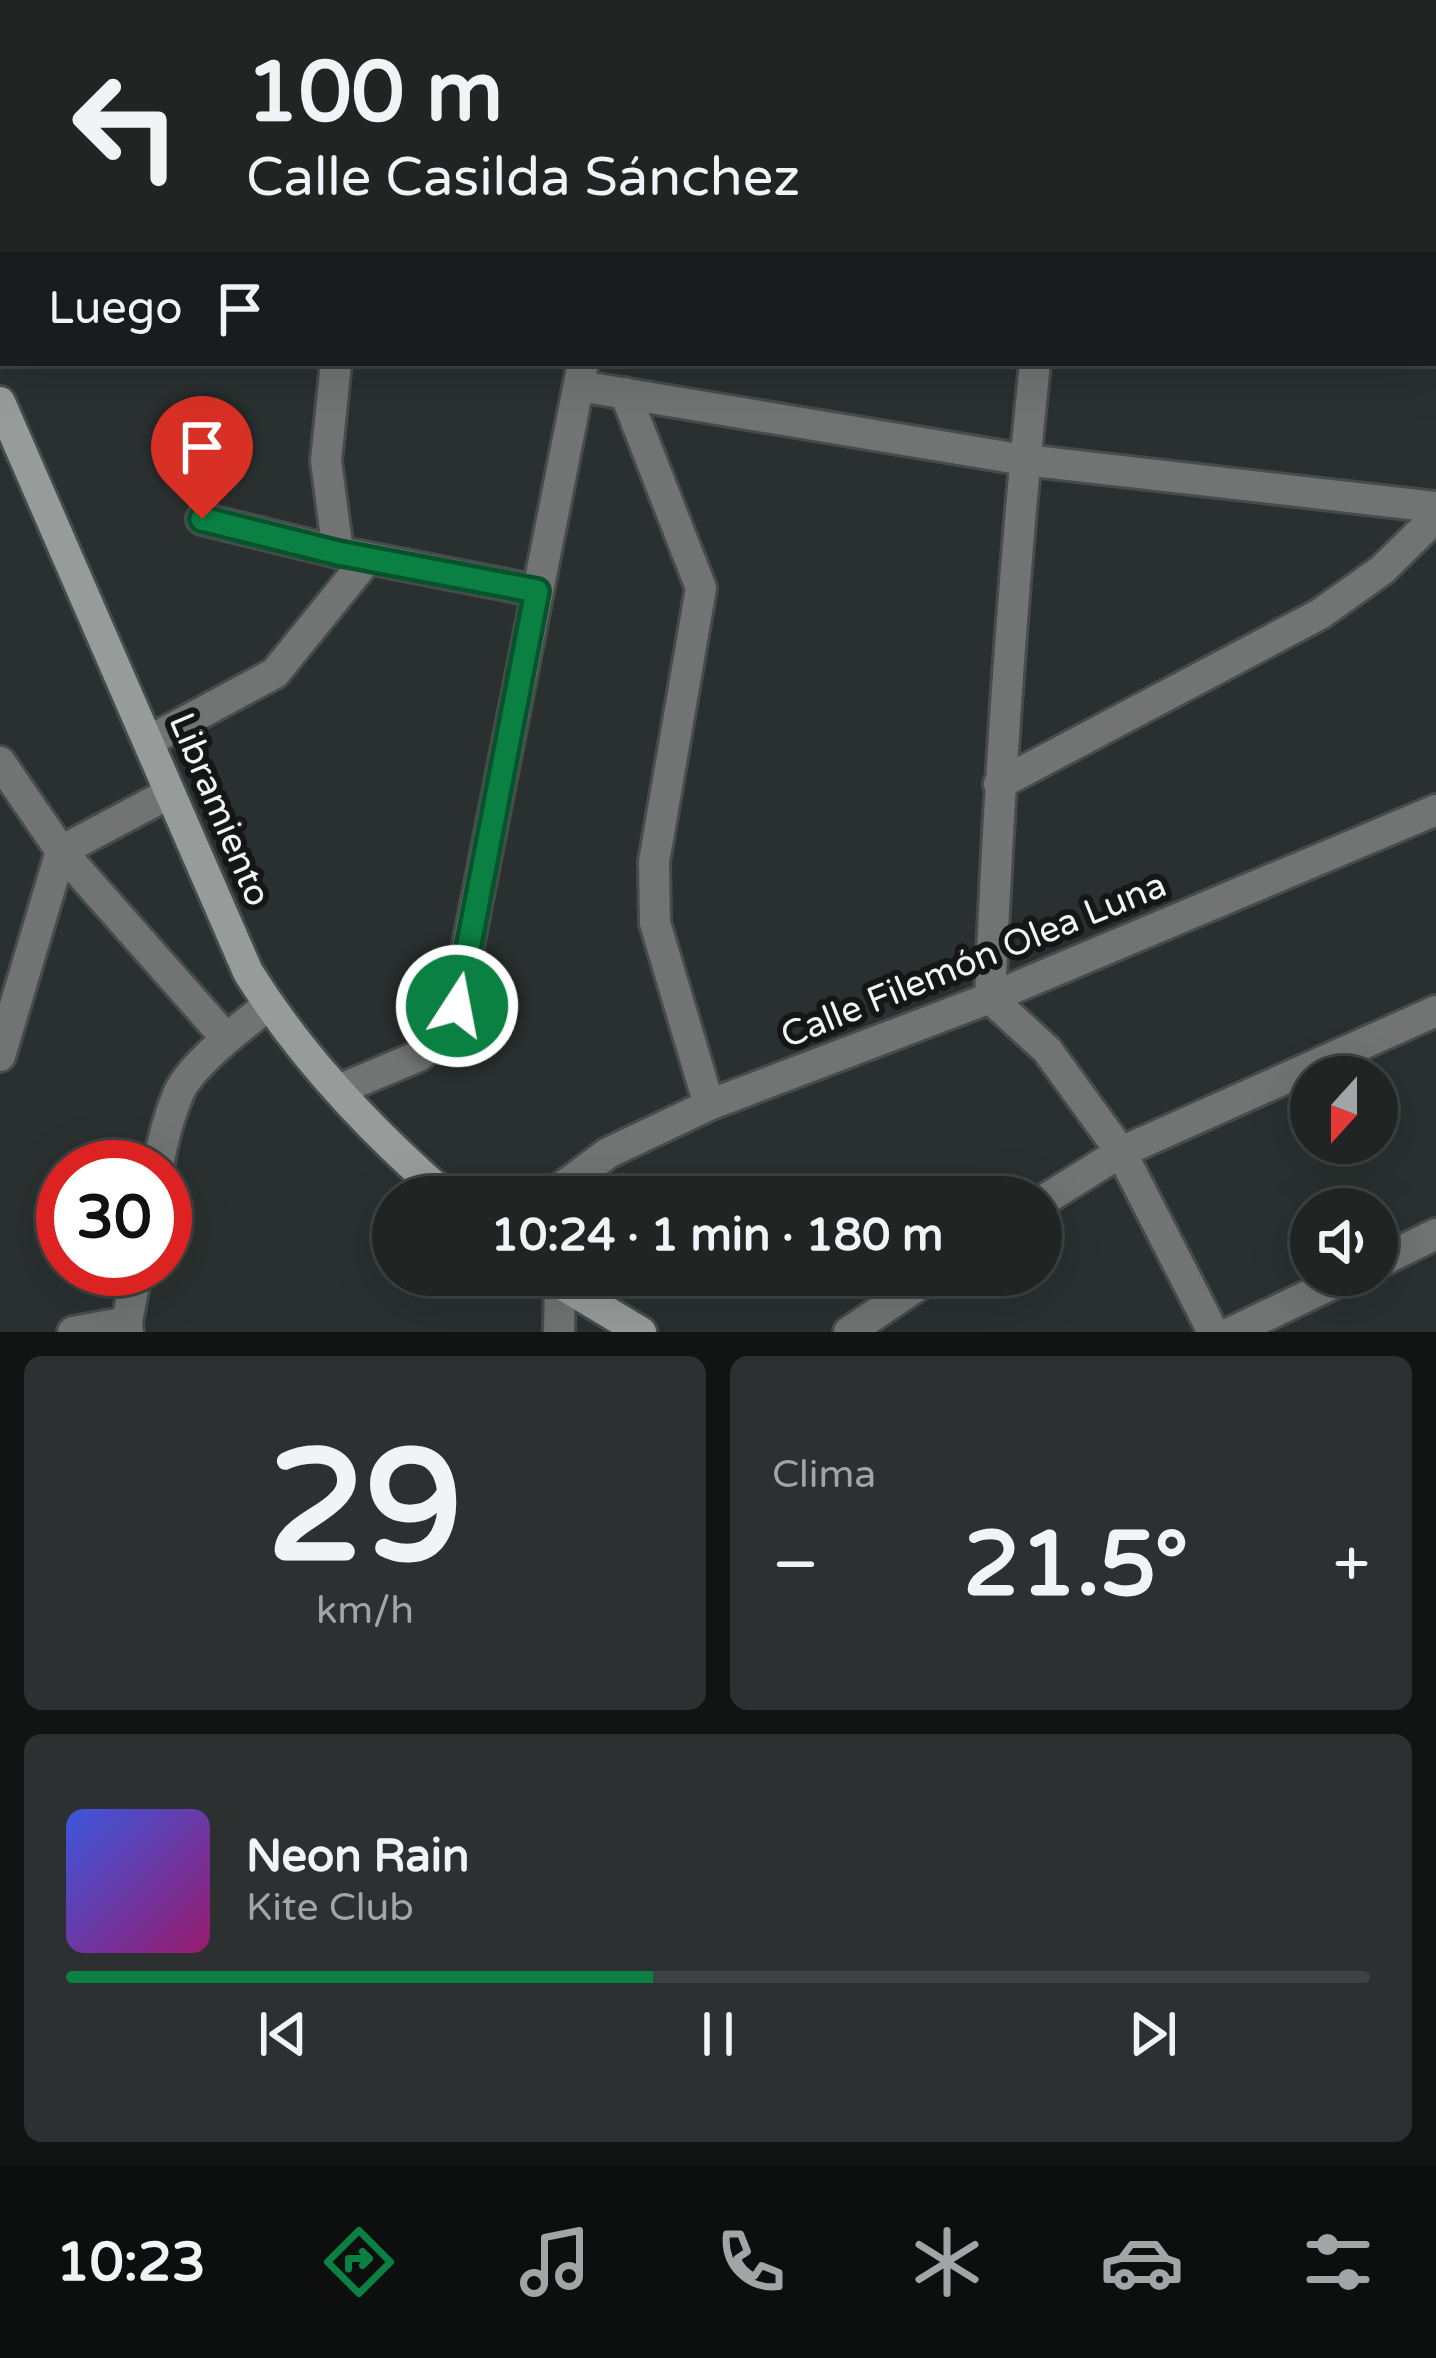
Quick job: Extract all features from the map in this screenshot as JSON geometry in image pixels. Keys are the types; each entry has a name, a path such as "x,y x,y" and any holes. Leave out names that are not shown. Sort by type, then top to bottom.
{"main road":[{"name":"Libramiento","path":"0,402 248,972 338,1090 422,1176"},
{"path":"580,1296 641,1332"}],"street":[{"path":"149,741 275,673 353,555 326,461 336,366"},
{"path":"1035,366 999,784 990,998 1047,1050 1121,1152 1214,1332"},
{"path":"338,1090 419,1056 445,1034 457,1006 581,374 625,393 1025,460 1436,507"},
{"path":"625,393 701,588 654,862 655,923 709,1106"},
{"path":"999,784 1320,614 1382,570 1436,517"},
{"path":"202,519 537,591"},
{"path":"0,762 61,851 226,1038"},
{"path":"0,1055 61,851 170,794"},
{"name":"Calle Filemón Olea Luna","path":"577,1176 608,1153 709,1106 990,998 1436,811"},
{"path":"163,1140 181,1088 226,1038 269,1005"},
{"path":"1062,1189 1121,1152 1436,1011"},
{"path":"1398,1253 1436,1234"},
{"path":"73,1332 128,1327 133,1296"},
{"path":"555,1296 559,1332"},
{"path":"849,1332 902,1296"},
{"path":"1232,1332 1307,1296"}],"route":[{"path":"202,519 338,553 537,591 457,1006"}]}
